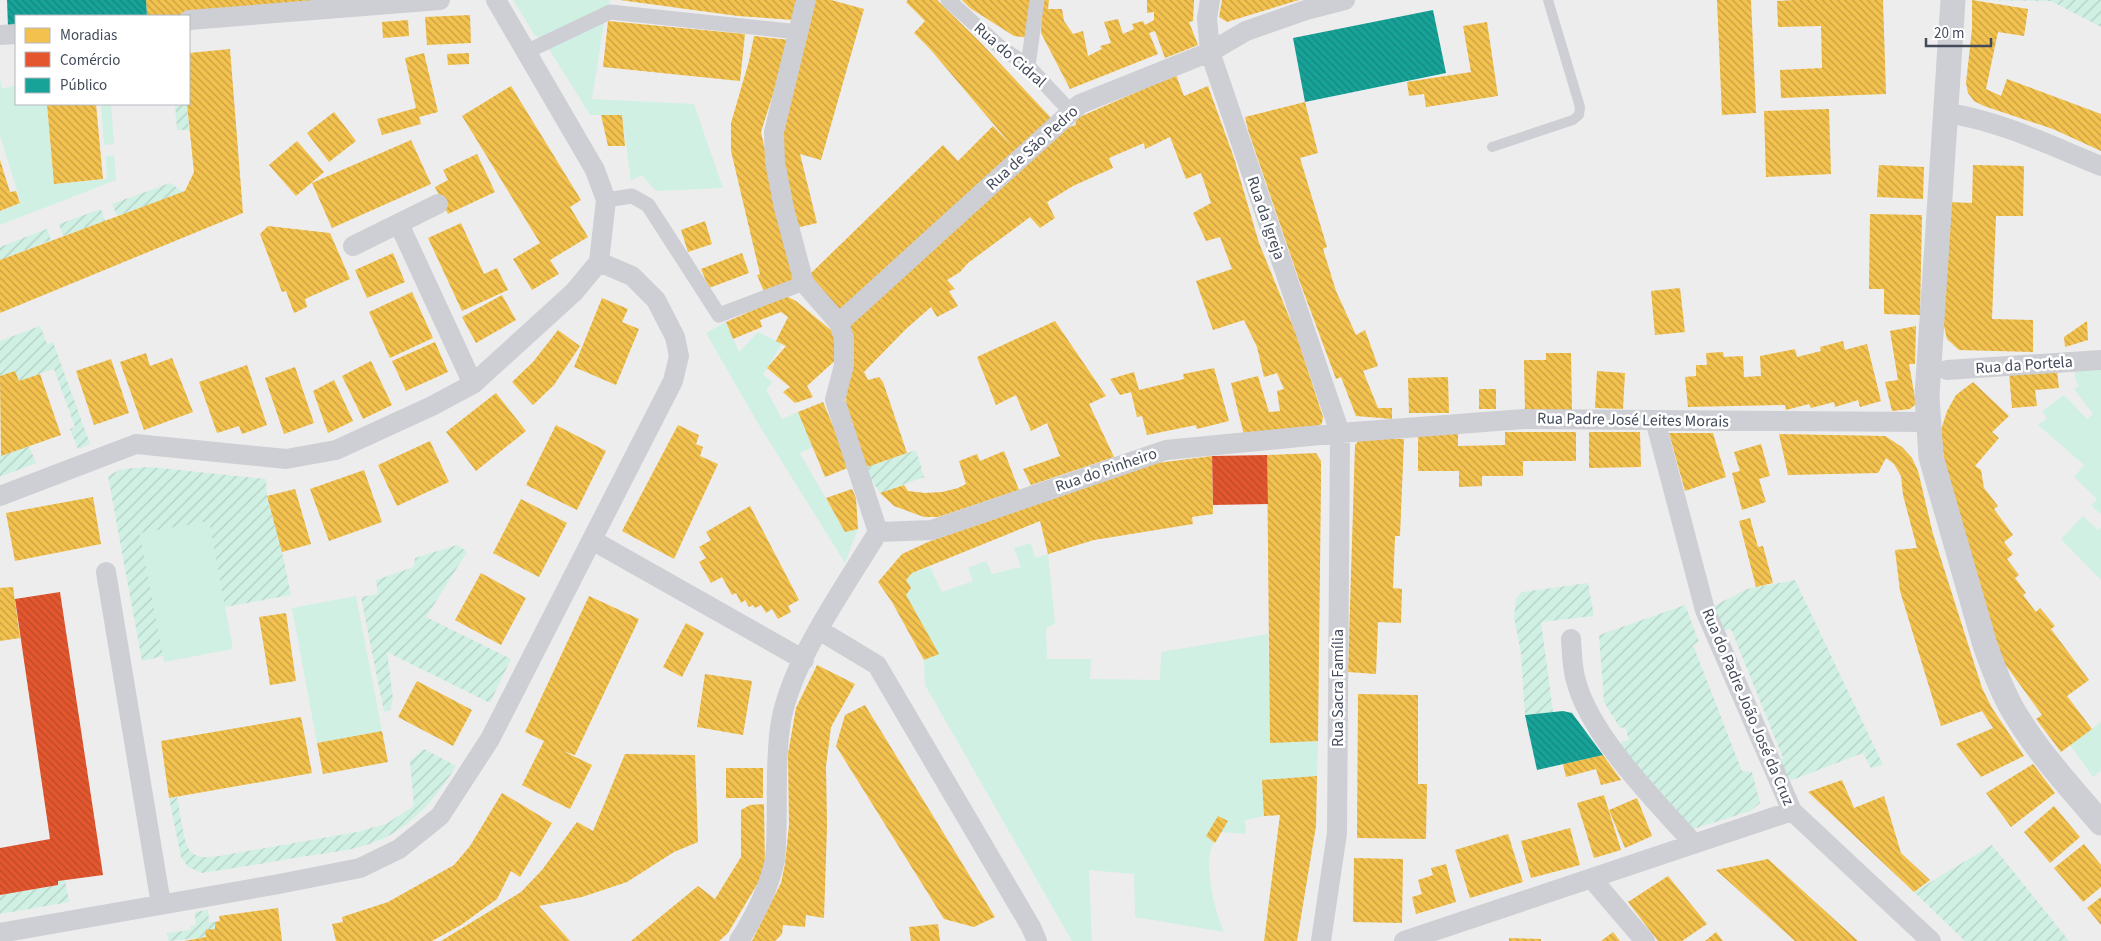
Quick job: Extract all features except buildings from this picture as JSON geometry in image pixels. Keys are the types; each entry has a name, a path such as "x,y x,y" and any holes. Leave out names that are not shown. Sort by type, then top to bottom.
{"street":[{"path":"190,20 440,0"},
{"path":"0,496 136,444 286,459 336,450 432,406 472,384 574,292 599,262 606,200 595,170 528,51 496,0"},
{"path":"739,941 760,906 771,880 777,841 780,728 789,691 819,630 878,532 835,400 846,352 844,338 839,323 804,283 782,198 775,162 774,132 806,0"},
{"name":"Rua do Cidral","path":"948,0 1000,47 1028,66 1071,112"},
{"path":"1028,66 1037,0"},
{"name":"Rua da Igreja","path":"1210,0 1207,18 1210,52 1340,433"},
{"name":"Rua de São Pedro","path":"839,323 1080,104 1210,52 1246,31 1345,0"},
{"path":"1953,0 1927,396 1927,422 1931,457 1984,645 2010,705 2028,732 2101,823"},
{"path":"528,51 610,12 799,32"},
{"path":"0,35 15,34"},
{"path":"1946,113 1976,117 2101,166"},
{"path":"606,200 632,196 648,205 719,315 804,283"},
{"path":"353,246 438,204"},
{"path":"399,224 472,384"},
{"path":"0,933 360,868 399,849 440,816 490,739 673,381 679,356 676,337 656,300 632,276 599,262"},
{"path":"1927,396 1947,370 1932,338"},
{"name":"Rua da Portela","path":"1947,370 2101,360"},
{"name":"Rua Padre José Leites Morais","path":"1340,433 1524,419 1927,422"},
{"name":"Rua do Padre João José da Cruz","path":"1655,420 1705,610 1792,811 1930,941"},
{"name":"Rua do Pinheiro","path":"878,532 932,530 1166,450 1340,433"},
{"name":"Rua Sacra Família","path":"1320,941 1337,833 1340,433"},
{"path":"592,540 804,660"},
{"path":"106,572 162,904"},
{"path":"819,630 877,665 1031,927 1037,941"},
{"path":"1571,639 1575,681 1586,706 1616,756 1694,844"},
{"path":"1404,941 1792,811"},
{"path":"1592,879 1645,941"}],"lane":[{"path":"1492,147 1573,120 1579,115 1580,108 1548,0"}],"green space":[{"path":"513,0 610,0 608,6 540,39 534,34"},
{"path":"1969,0 2101,0 2101,27 2051,1"},
{"path":"605,17 592,99 694,104 723,188 656,191 642,175 631,181 622,115 590,115 549,49"},
{"path":"0,78 2,89 15,85 15,105 47,105 54,184 107,179 106,156 114,155 116,180 0,225 0,212 21,203 0,136"},
{"path":"101,105 111,105 114,144 104,145"},
{"path":"175,105 187,105 189,130 177,130"},
{"path":"170,183 183,192 117,216 112,204"},
{"path":"101,209 105,221 63,236 59,224"},
{"path":"47,229 51,240 0,260 0,247"},
{"path":"726,322 739,352 758,332 782,344 763,375 773,382 766,389 782,419 798,412 813,447 800,453 845,532 858,529 845,563 759,425 706,333"},
{"path":"40,326 47,344 53,342 90,444 78,449 70,429 75,427 54,369 19,381 15,371 0,376 0,341"},
{"path":"2101,366 2101,514 2091,506 2097,499 2074,477 2084,465 2038,425 2047,418 2042,411 2064,395 2087,419 2093,414 2074,389 2079,386 2075,379 2075,367"},
{"path":"29,446 36,463 0,477 0,454 1,456"},
{"path":"916,450 924,477 880,493 864,468"},
{"path":"150,467 266,479 267,497 291,595 225,607 209,521 140,533 163,656 142,661 108,476 121,469"},
{"path":"2083,516 2098,530 2101,527 2101,580 2061,539"},
{"path":"209,520 233,649 164,662 140,533"},
{"path":"1031,543 1035,558 1048,554 1055,624 1046,628 1047,659 1091,659 1090,679 1160,680 1161,652 1268,634 1270,742 1318,741 1317,776 1262,780 1264,816 1245,820 1246,834 1221,832 1214,843 1209,858 1210,880 1214,903 1224,932 1135,917 1134,874 1089,870 1092,941 1072,941 925,685 924,660 938,654 906,595 911,588 906,580 912,573 930,567 942,592 973,581 968,568 986,561 992,574 1021,567 1014,548"},
{"path":"457,545 467,552 426,617 511,659 490,703 387,652 393,699 390,710 384,712 361,597 378,594 376,580 414,567 415,558"},
{"path":"1795,580 1883,765 1871,768 1863,753 1784,783 1775,762 1783,758 1731,629 1723,631 1714,606 1747,589"},
{"path":"1588,583 1594,616 1541,622 1553,712 1525,715 1521,653 1514,617 1516,599 1522,592"},
{"path":"356,596 382,731 317,743 292,608"},
{"path":"1685,605 1699,642 1693,645 1742,771 1752,772 1760,803 1750,811 1693,829 1623,749 1621,742 1629,740 1625,727 1620,728 1604,702 1599,635"},
{"path":"2101,722 2101,771 2093,777 2070,745"},
{"path":"424,749 456,766 423,809 407,824 387,837 363,846 338,852 202,873 188,867 181,857 169,798 177,797 186,843 192,853 202,857 219,856 357,832 386,824 414,806 410,761"},
{"path":"1992,845 2069,941 1965,941 1914,892"},
{"path":"65,880 69,902 0,914 0,895 58,885 58,881"},
{"path":"208,910 209,922 215,922 215,929 205,931 206,937 169,941 167,933 191,930 190,926 196,925 195,912"}]}
